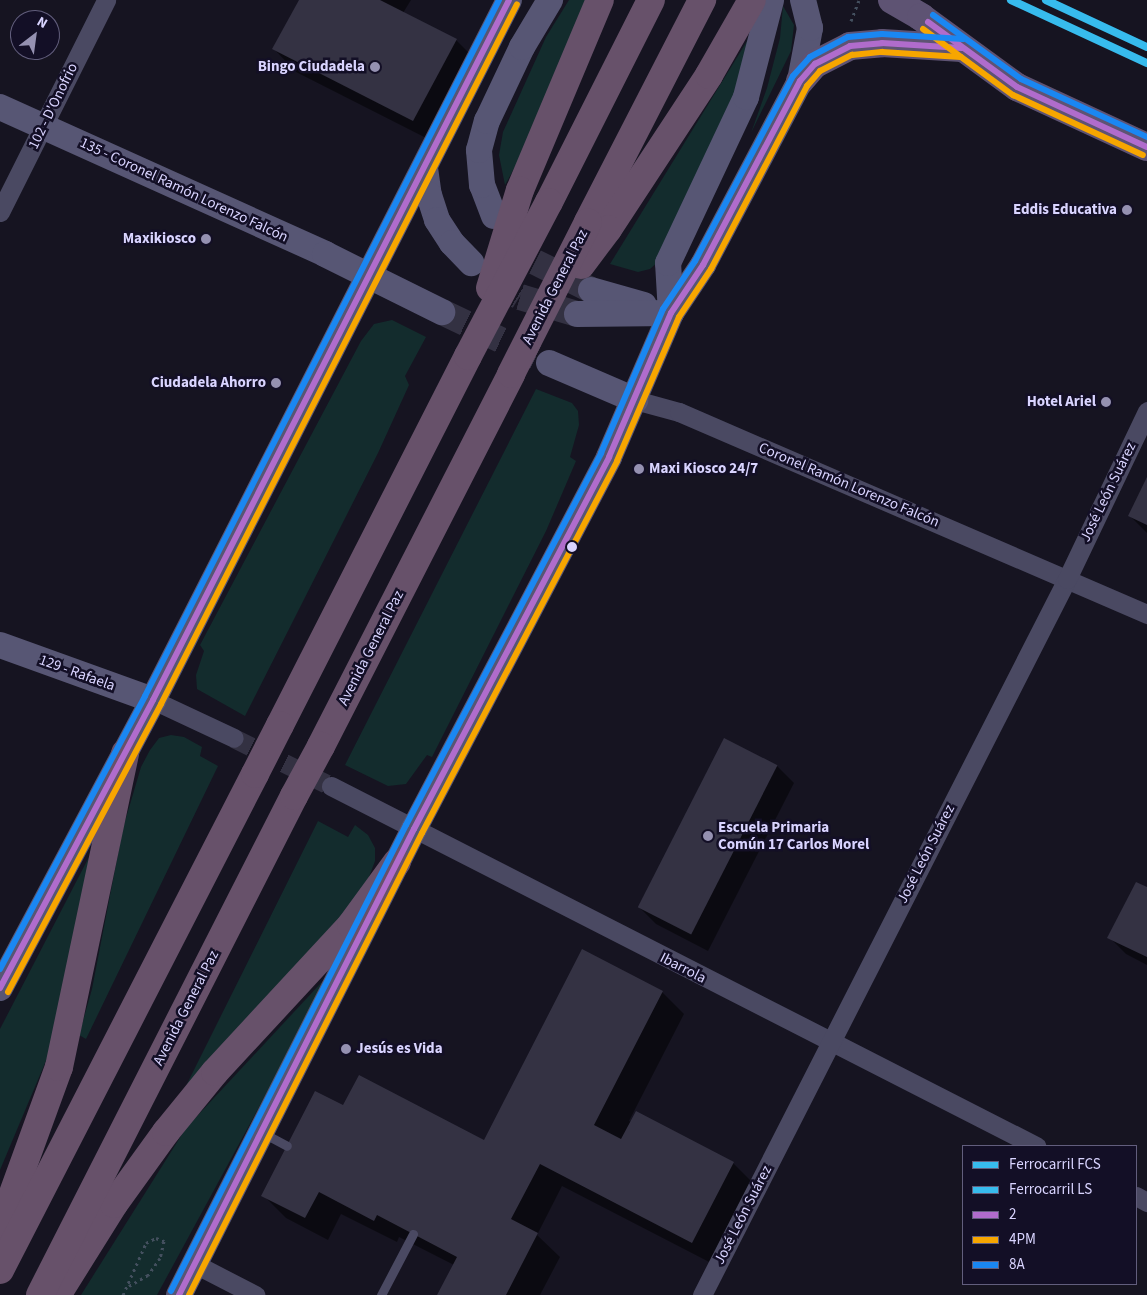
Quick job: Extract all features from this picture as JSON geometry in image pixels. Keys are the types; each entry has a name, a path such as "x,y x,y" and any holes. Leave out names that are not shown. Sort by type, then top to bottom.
{"highway":[{"path":"468,358 520,190 600,0"},
{"path":"0,1270 651,0"},
{"name":"Avenida General Paz","path":"40,1295 535,327 598,226 702,0"},
{"path":"598,226 764,1"},
{"path":"0,1229 58,1067 125,753"},
{"path":"57,1295 114,1204 166,1132 215,1072 350,925 397,862"}],"main road":[{"path":"892,0 1018,87 1147,147"},
{"path":"800,81 815,64 850,46 882,43 962,48"}],"street":[{"name":"102 - D'Onofrio","path":"0,212 106,0"},
{"path":"0,988 153,700 509,0"},
{"path":"494,216 482,185 478,150 487,121 518,55 550,0"},
{"path":"179,1295 397,862 492,684 635,400 671,313 703,265 800,81 810,28 804,0"},
{"path":"671,313 668,263 746,98 764,1"},
{"name":"135 - Coronel Ramón Lorenzo Falcón","path":"0,107 368,275"},
{"path":"425,168 429,195 438,220 452,244 471,263"},
{"path":"368,275 442,312"},
{"path":"592,290 671,313"},
{"path":"576,314 671,313"},
{"name":"Coronel Ramón Lorenzo Falcón","path":"549,364 635,400 679,412 1147,614"},
{"name":"José León Suárez","path":"702,1295 1066,579 1147,411"},
{"name":"129 - Rafaela","path":"0,645 153,700"},
{"path":"153,700 234,738"},
{"name":"Ibarrola","path":"332,786 830,1044 1034,1145"},
{"path":"194,1264 255,1295"}],"lane":[{"path":"261,1132 287,1146"},
{"path":"381,1295 413,1234"}],"path":[{"path":"123,1295 129,1286 146,1244 156,1238 164,1242 160,1258 148,1275 129,1286"}],"green space":[{"path":"569,0 588,0 533,134 505,185 499,155 503,132 546,37"},
{"path":"783,6 794,25 791,51 751,133 767,88 780,38"},
{"path":"752,33 750,60 659,261 650,269 638,272 610,264"},
{"path":"392,320 426,337 405,376 409,385 378,453 245,716 197,689 196,675 204,651 200,645 361,341 374,324"},
{"path":"536,389 572,403 578,411 579,425 570,457 576,461 546,531 432,757 427,755 406,784 388,786 345,765"},
{"path":"171,735 184,737 202,747 200,756 218,766 86,1039 79,1035 92,989 123,828 141,767 159,738"},
{"path":"318,821 348,837 355,825 368,835 375,848 375,861 369,877 355,902 179,1100"},
{"path":"90,855 53,1044 0,1170 0,1029"},
{"path":"334,969 157,1295 81,1295 186,1128"}],"building":[{"name":"Bingo Ciudadela","path":"299,0 380,0 457,39 413,121 272,49"},
{"path":"1147,477 1147,525 1128,516"},
{"name":"Escuela Primaria Común 17 Carlos Morel","path":"724,738 777,765 691,935 638,907"},
{"path":"1136,882 1147,887 1147,957 1107,938"},
{"path":"582,949 663,991 594,1125 621,1139 636,1111 734,1162 692,1243 540,1164 511,1219 538,1233 506,1295 437,1295 457,1257 377,1215 374,1221 319,1192 305,1218 261,1196 315,1091 343,1105 359,1075 484,1140"}],"tunnel":[{"path":"509,237 535,262 591,290"},
{"path":"485,275 520,297 577,314"},
{"path":"442,312 549,363"},
{"path":"234,738 331,786"}],"rail line":[{"name":"FCS","path":"1011,0 1147,63"},
{"name":"LS","path":"1046,0 1147,47"}],"transit line":[{"name":"8A","path":"0,969 145,696 499,0"},
{"name":"2","path":"0,988 153,700 509,0"},
{"name":"4PM","path":"8,992 161,704 517,4"},
{"name":"8A","path":"933,15 1021,79 1147,137"},
{"name":"2","path":"928,22 1017,87 1147,147"},
{"name":"4PM","path":"923,29 1013,95 1143,155"},
{"name":"8A","path":"171,1291 406,825 601,453 663,309 695,261 793,76 810,57 848,37 882,34 963,39"},
{"name":"2","path":"179,1295 414,829 609,457 671,313 703,265 800,81 815,64 850,46 882,43 962,48"},
{"name":"4PM","path":"189,1295 422,833 617,461 679,317 711,269 807,86 820,71 852,55 882,52 961,57"}],"place":[{"name":"Bingo Ciudadela","path":"375,67"},
{"name":"Eddis Educativa","path":"1127,210"},
{"name":"Maxikiosco","path":"206,239"},
{"name":"Ciudadela Ahorro","path":"276,383"},
{"name":"Hotel Ariel","path":"1106,402"},
{"name":"Maxi Kiosco 24/7","path":"639,469"},
{"name":"Escuela Primaria Común 17 Carlos Morel","path":"708,836"},
{"name":"Jesús es Vida","path":"346,1049"}]}
